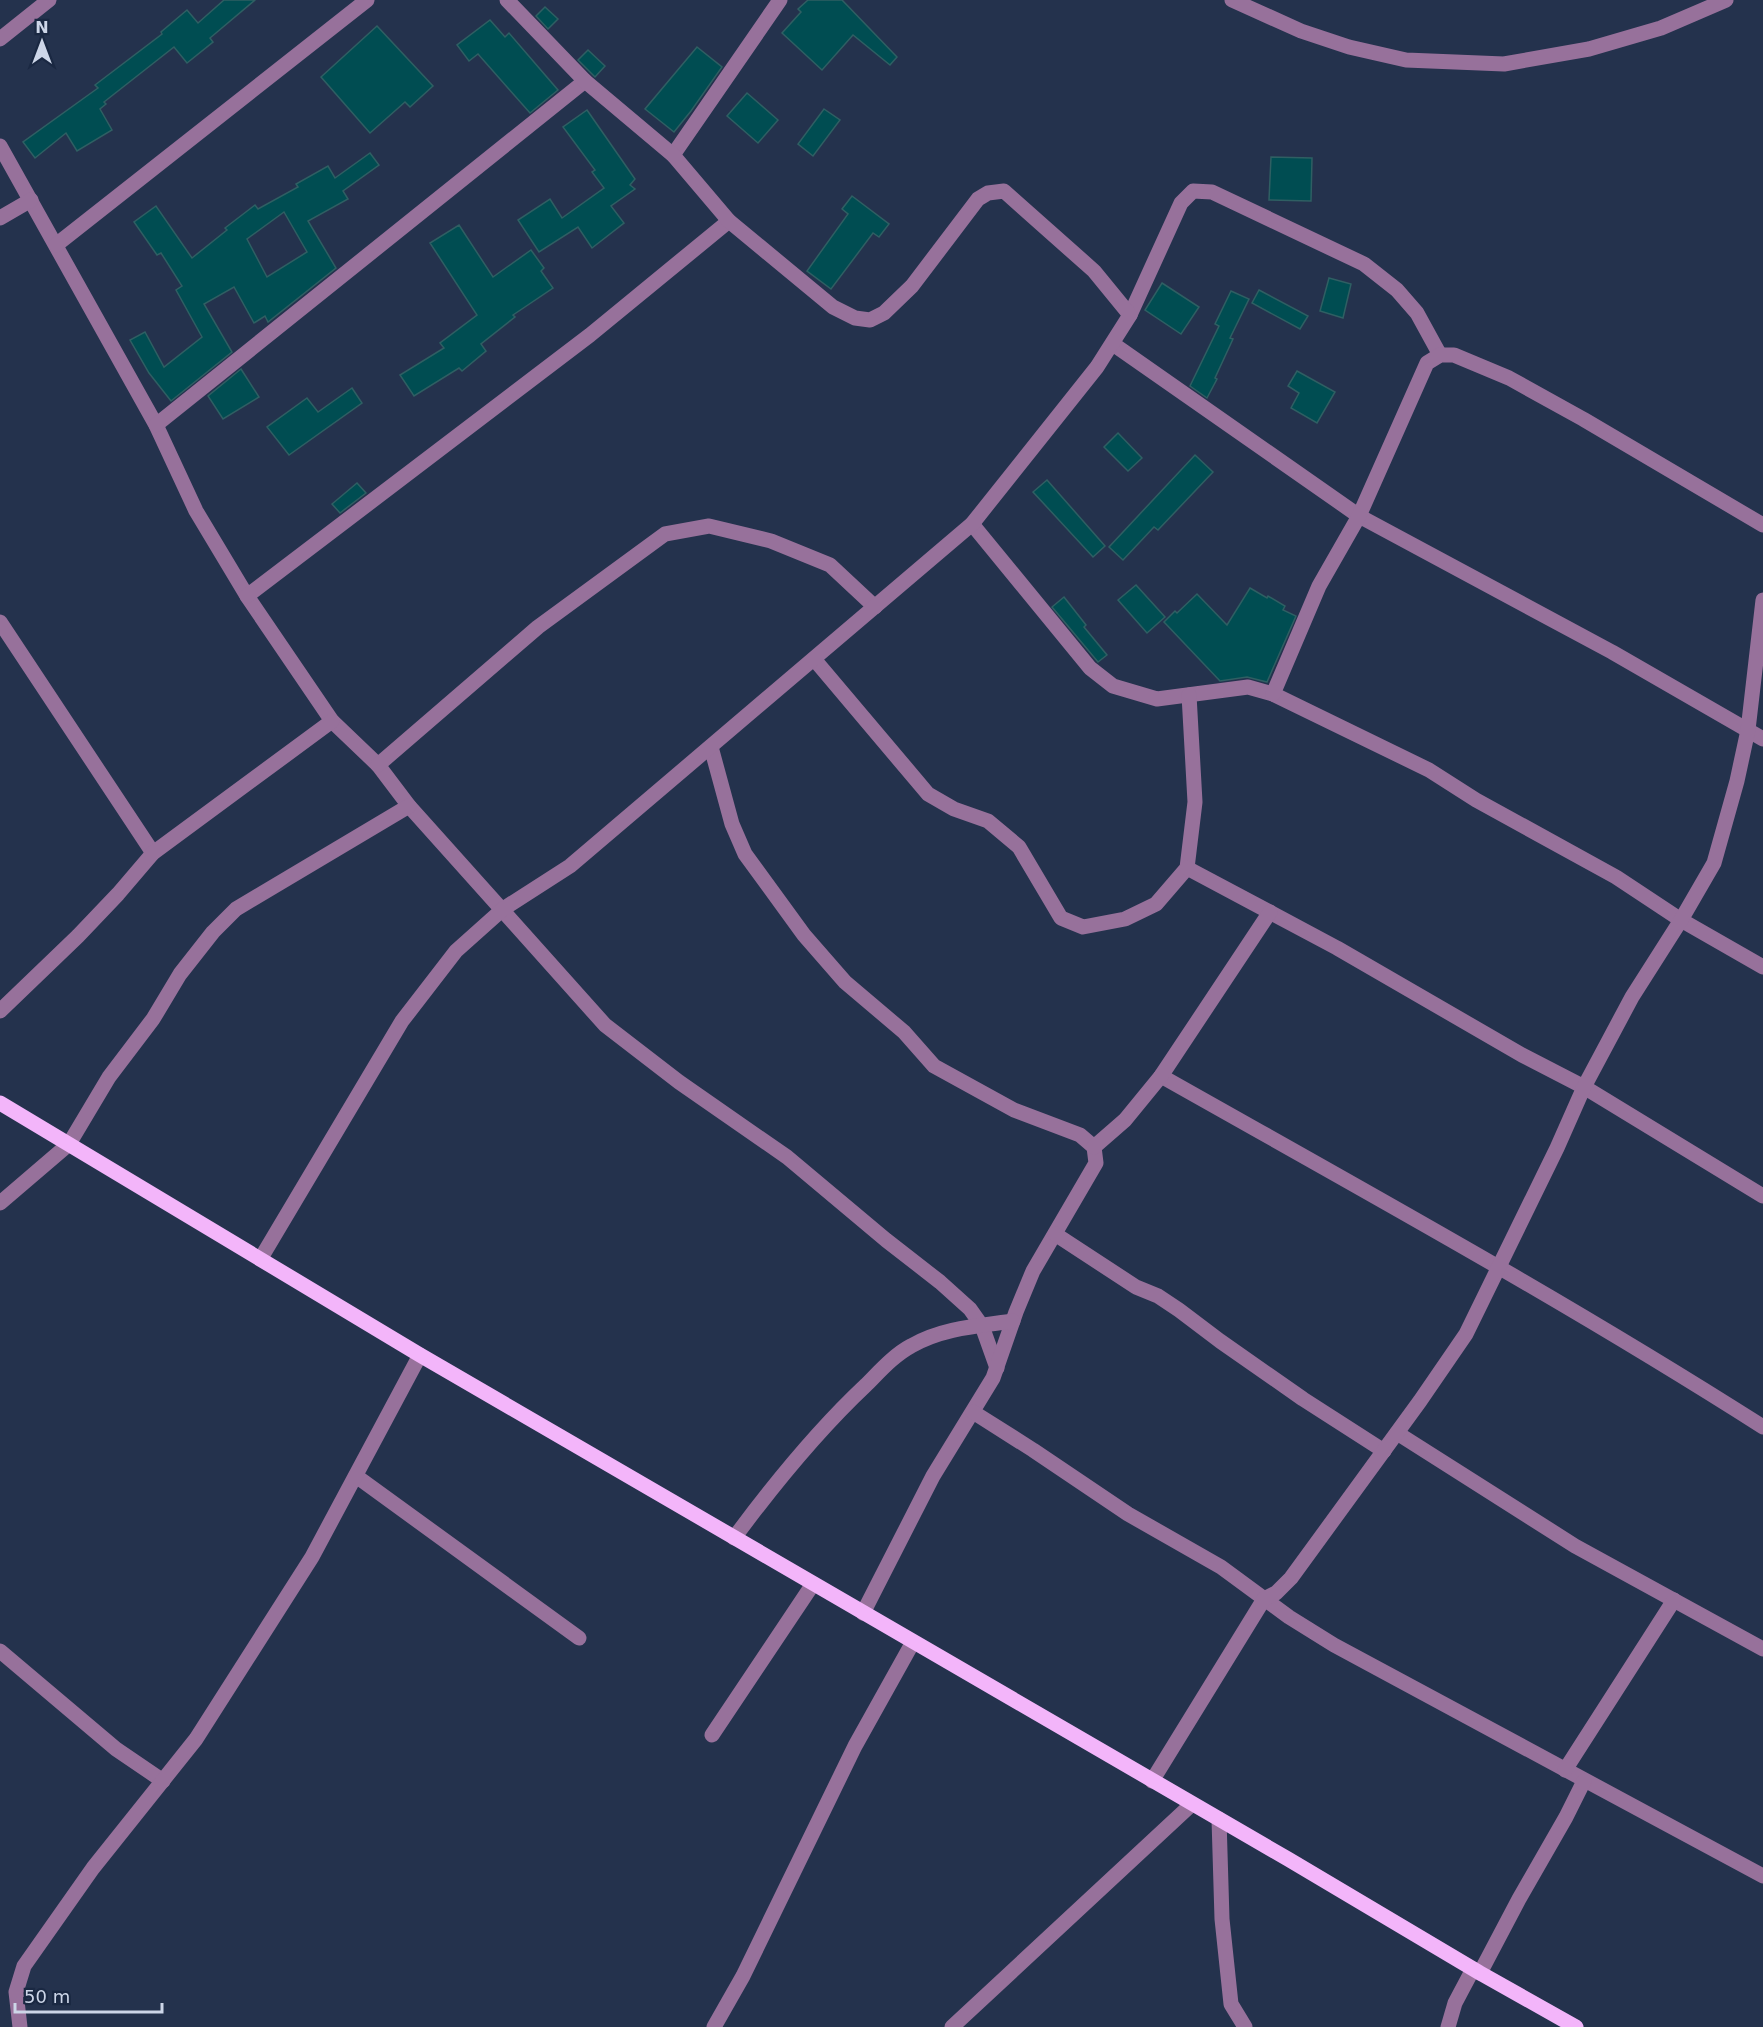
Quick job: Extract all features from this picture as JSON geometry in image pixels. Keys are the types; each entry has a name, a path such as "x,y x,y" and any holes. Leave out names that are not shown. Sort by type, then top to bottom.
{"main road":[{"path":"0,1103 420,1355 1476,1971 1576,2027"}],"street":[{"path":"0,39 49,0"},
{"path":"56,245 367,0"},
{"path":"672,154 780,0"},
{"path":"1232,0 1301,31 1349,47 1406,60 1504,64 1588,49 1661,28 1726,0"},
{"path":"511,2 585,81 672,154 729,221 833,307 855,318 870,320 884,313 912,286 978,199 988,193 1004,191 1094,271 1130,315"},
{"path":"156,425 585,81"},
{"path":"0,146 156,425 196,511 247,596 332,721 378,765 409,806 605,1024 679,1082 787,1157 940,1282 970,1309 982,1326 997,1368"},
{"path":"261,1258 402,1021 456,951 502,909 570,866 972,524 1113,344 1130,315 1181,203 1193,191 1212,192 1364,264 1397,290 1417,313 1440,355"},
{"path":"0,218 31,200"},
{"path":"247,596 590,335 729,221"},
{"path":"1113,344 1359,516 1612,652 1763,739"},
{"path":"1273,694 1319,586 1359,516 1427,363 1440,355 1454,355 1509,378 1763,525"},
{"path":"972,524 1090,668 1113,686 1157,699 1248,687 1273,694 1429,770 1476,800 1616,877 1681,920 1763,967"},
{"path":"378,765 538,627 665,534 709,526 771,541 830,565 875,607"},
{"path":"1152,1781 1264,1599 1276,1593 1291,1578 1466,1334 1584,1087 1632,997 1681,920 1714,862 1737,781 1748,730 1763,600"},
{"path":"0,622 153,853"},
{"path":"814,659 928,794 954,810 988,820 1019,847 1061,918 1083,927 1125,919 1156,904 1187,868 1195,802 1189,695"},
{"path":"0,1011 78,936 153,853 332,721"},
{"path":"711,747 732,824 745,854 804,935 845,982 904,1032 934,1066 1014,1110 1080,1135 1094,1147 1096,1163 1033,1272 993,1378 933,1476 863,1613"},
{"path":"0,1203 69,1144 110,1077 153,1019 180,974 213,932 237,909 409,806"},
{"path":"1187,868 1348,954 1522,1055 1584,1087 1763,1196"},
{"path":"1094,1147 1125,1120 1161,1076 1270,912"},
{"path":"1161,1076 1681,1374 1763,1427"},
{"path":"1055,1234 1136,1287 1158,1296 1303,1399 1384,1451"},
{"path":"734,1538 764,1498 838,1411 886,1365 910,1346 946,1331 1013,1321"},
{"path":"20,2027 16,1992 24,1966 93,1868 196,1739 312,1557 420,1355"},
{"path":"973,1412 1128,1514 1221,1567 1264,1599 1334,1645 1763,1876"},
{"path":"1397,1433 1575,1546 1763,1649"},
{"path":"356,1476 579,1638"},
{"path":"712,1735 813,1584"},
{"path":"1565,1770 1674,1600"},
{"path":"714,2027 744,1976 855,1746 913,1642"},
{"path":"0,1651 116,1749 163,1781"},
{"path":"1449,2027 1455,2003 1566,1817 1584,1781"},
{"path":"952,2027 1192,1804"},
{"path":"1219,1819 1222,1919 1231,2004 1245,2027"}],"building":[{"path":"224,0 255,0 210,38 213,42 187,63 174,47 104,102 106,104 100,109 112,130 77,151 66,133 35,158 23,142 98,88 95,85 162,34 161,32 187,10 198,23"},
{"path":"808,0 842,0 897,57 890,65 853,35 822,70 782,33 801,12 798,9"},
{"path":"545,7 558,19 548,29 536,16"},
{"path":"490,20 505,37 509,33 558,90 530,113 478,54 469,61 457,45"},
{"path":"377,26 433,86 410,107 405,102 370,133 321,77"},
{"path":"697,47 722,67 674,132 645,109"},
{"path":"588,50 605,66 595,77 578,60"},
{"path":"747,93 778,120 758,143 727,116"},
{"path":"824,109 840,120 813,156 798,144"},
{"path":"587,110 635,179 630,185 635,189 611,206 624,223 592,248 578,227 539,252 518,220 550,199 562,218 604,188 592,172 595,170 563,127"},
{"path":"370,153 379,165 343,191 348,199 308,221 336,268 268,322 265,316 254,323 234,287 204,304 232,352 171,401 149,373 130,340 145,332 164,367 202,337 176,290 182,286 161,253 157,255 134,222 156,206 192,258 255,205 258,209 298,187 296,184 328,166 335,178","holes":["284,212 307,252 267,277 247,239"]},
{"path":"1271,157 1312,158 1311,201 1269,200"},
{"path":"852,196 889,224 879,237 873,233 831,289 807,271 848,214 842,209"},
{"path":"459,225 493,277 531,250 544,268 541,271 553,288 513,315 515,317 481,344 486,351 462,371 459,368 414,396 400,375 444,348 440,343 477,315 430,243"},
{"path":"1329,278 1351,284 1343,318 1320,311"},
{"path":"1162,283 1199,307 1181,334 1145,310"},
{"path":"1259,290 1308,316 1300,329 1252,303"},
{"path":"1231,291 1249,299 1230,338 1233,339 1207,398 1190,386 1219,326 1215,324"},
{"path":"241,369 259,397 223,419 208,396"},
{"path":"1297,371 1335,392 1317,423 1291,408 1299,393 1288,386"},
{"path":"352,388 362,403 289,455 267,427 307,398 318,412"},
{"path":"1118,433 1142,458 1128,471 1104,447"},
{"path":"1195,455 1213,472 1158,530 1154,527 1123,560 1109,547"},
{"path":"1047,480 1105,546 1093,557 1033,492"},
{"path":"357,483 366,493 340,513 332,504"},
{"path":"1136,585 1165,617 1147,633 1118,600"},
{"path":"1250,588 1285,606 1283,610 1296,616 1267,682 1247,677 1220,681 1164,622 1197,594 1227,625"},
{"path":"1064,597 1086,625 1084,627 1107,655 1098,662 1052,607"}]}
